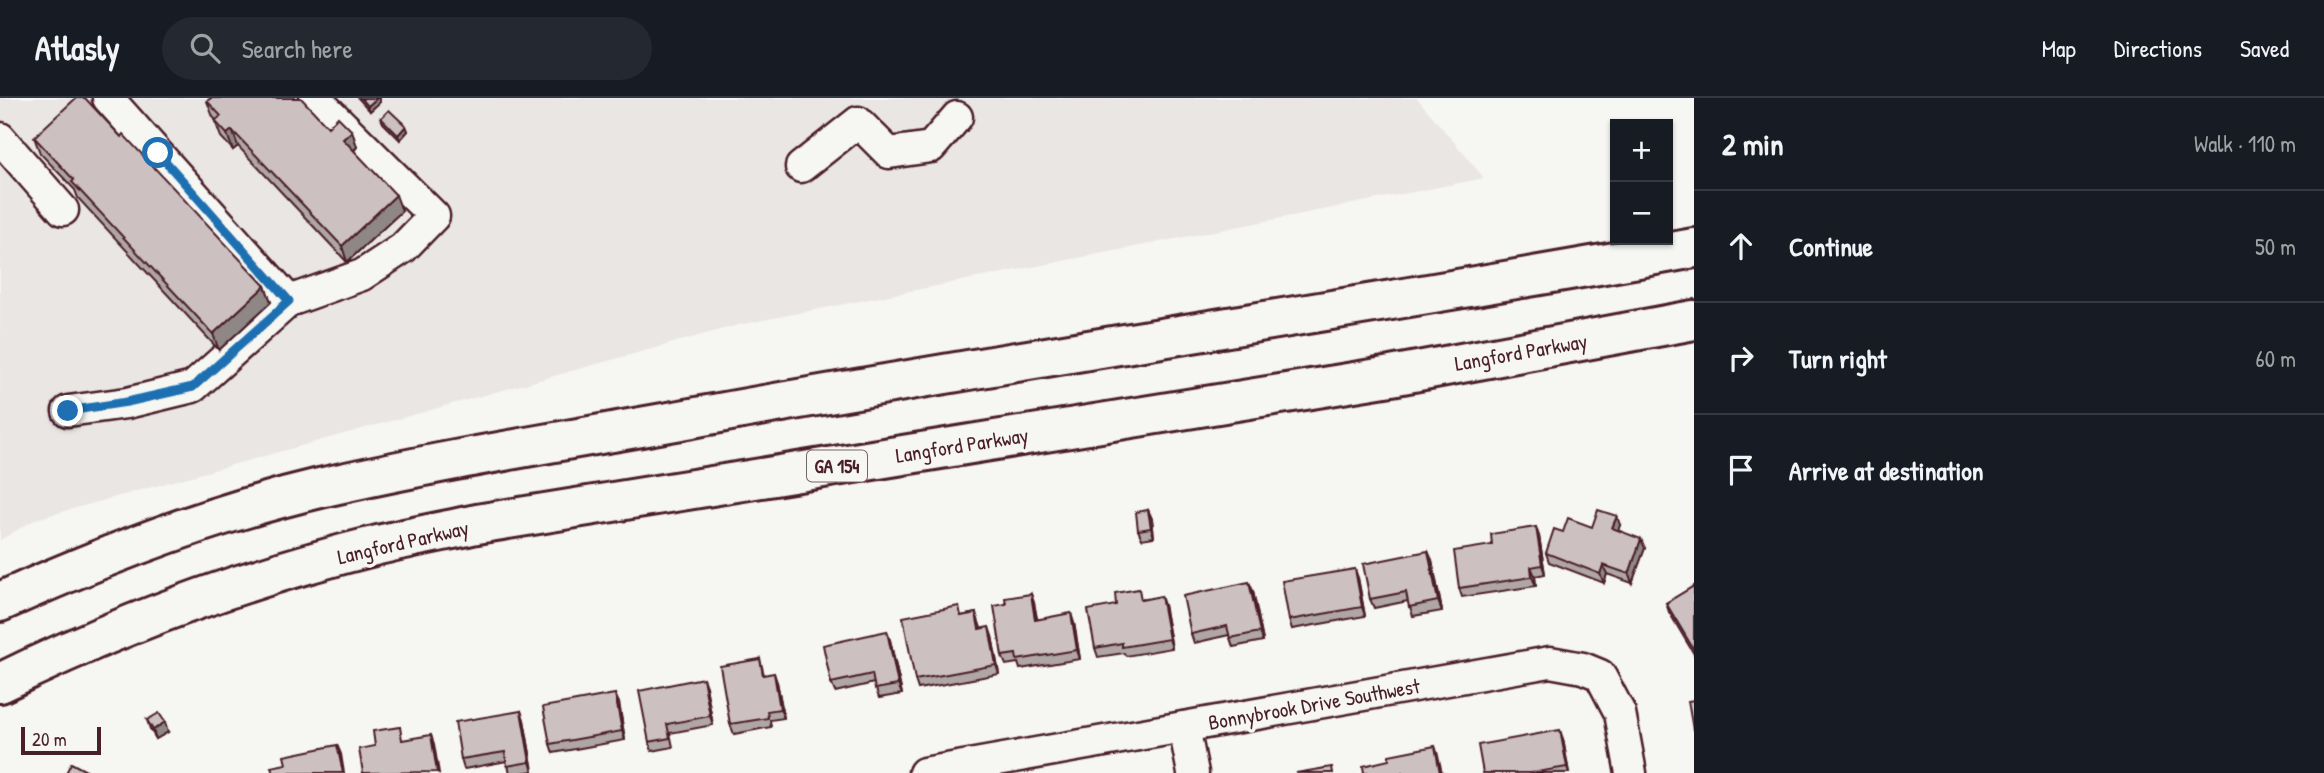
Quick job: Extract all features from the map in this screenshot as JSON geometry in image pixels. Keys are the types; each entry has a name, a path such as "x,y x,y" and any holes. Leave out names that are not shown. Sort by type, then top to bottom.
{"highway":[{"path":"0,602 128,548 253,506 417,468 772,404 1694,248"},
{"name":"Langford Parkway","path":"0,683 177,607 274,574 379,545 477,524 1391,376 1694,320"}],"street":[{"path":"108,98 289,301"},
{"path":"68,411 127,402 193,387 289,301 362,275 403,248 434,216 316,98"},
{"path":"801,167 858,121 889,153 931,147 957,117"},
{"path":"0,138 64,210"},
{"name":"Bonnybrook Drive Southwest","path":"924,773 1550,662 1583,668 1600,675 1620,713 1631,773"},
{"path":"1184,727 1193,773"}],"shaded area":[{"path":"0,98 1417,98 1484,178 738,325 36,519 0,540"}],"building":[{"path":"76,98 85,98 121,137 123,134 265,286 213,334 72,182 74,180 34,137"},
{"path":"211,98 301,98 328,127 338,117 352,131 343,139 396,195 342,246 232,130 227,134 215,121 221,116 207,101"},
{"path":"361,98 377,98 368,106"},
{"path":"389,110 406,126 398,135 381,118"},
{"path":"1148,510 1151,528 1138,530 1136,512"},
{"path":"1598,510 1617,516 1612,528 1641,539 1629,574 1603,565 1600,574 1546,553 1554,529 1563,532 1568,518 1592,527"},
{"path":"1536,527 1542,565 1531,567 1532,577 1459,588 1454,551 1492,545 1491,534"},
{"path":"1428,551 1438,601 1409,607 1406,592 1370,599 1363,564"},
{"path":"1355,569 1362,607 1289,620 1282,581"},
{"path":"1249,582 1260,632 1230,638 1227,626 1191,634 1183,596"},
{"path":"1694,586 1694,650 1666,603"},
{"path":"1139,589 1141,600 1161,596 1169,639 1122,647 1122,643 1095,648 1088,610 1116,605 1115,593"},
{"path":"1031,594 1035,620 1071,613 1077,650 1017,660 1016,654 1002,656 994,606 1006,604 1005,598"},
{"path":"959,606 961,616 976,613 979,629 989,627 996,665 915,680 903,617"},
{"path":"887,631 898,685 875,689 872,674 831,683 823,645"},
{"path":"760,659 763,675 774,673 780,709 767,711 768,718 730,724 720,666"},
{"path":"703,678 710,716 667,724 670,738 649,742 639,691"},
{"path":"615,694 622,731 550,744 543,707"},
{"path":"1694,700 1694,730 1693,730 1688,701"},
{"path":"521,711 530,762 507,766 505,752 461,759 455,722"},
{"path":"159,713 165,722 153,730 147,720"},
{"path":"400,727 402,740 431,735 437,772 363,773 359,749 375,746 373,731"},
{"path":"1560,730 1567,767 1531,773 1483,773 1478,745"},
{"path":"337,745 343,773 273,773 271,767 286,764 284,756"},
{"path":"1435,746 1440,773 1364,773 1363,766 1389,760 1389,755"},
{"path":"71,763 90,773 66,773"},
{"path":"1332,767 1333,773 1296,773"}],"route":[{"path":"68,411 127,402 193,387 289,301 158,153"}]}
